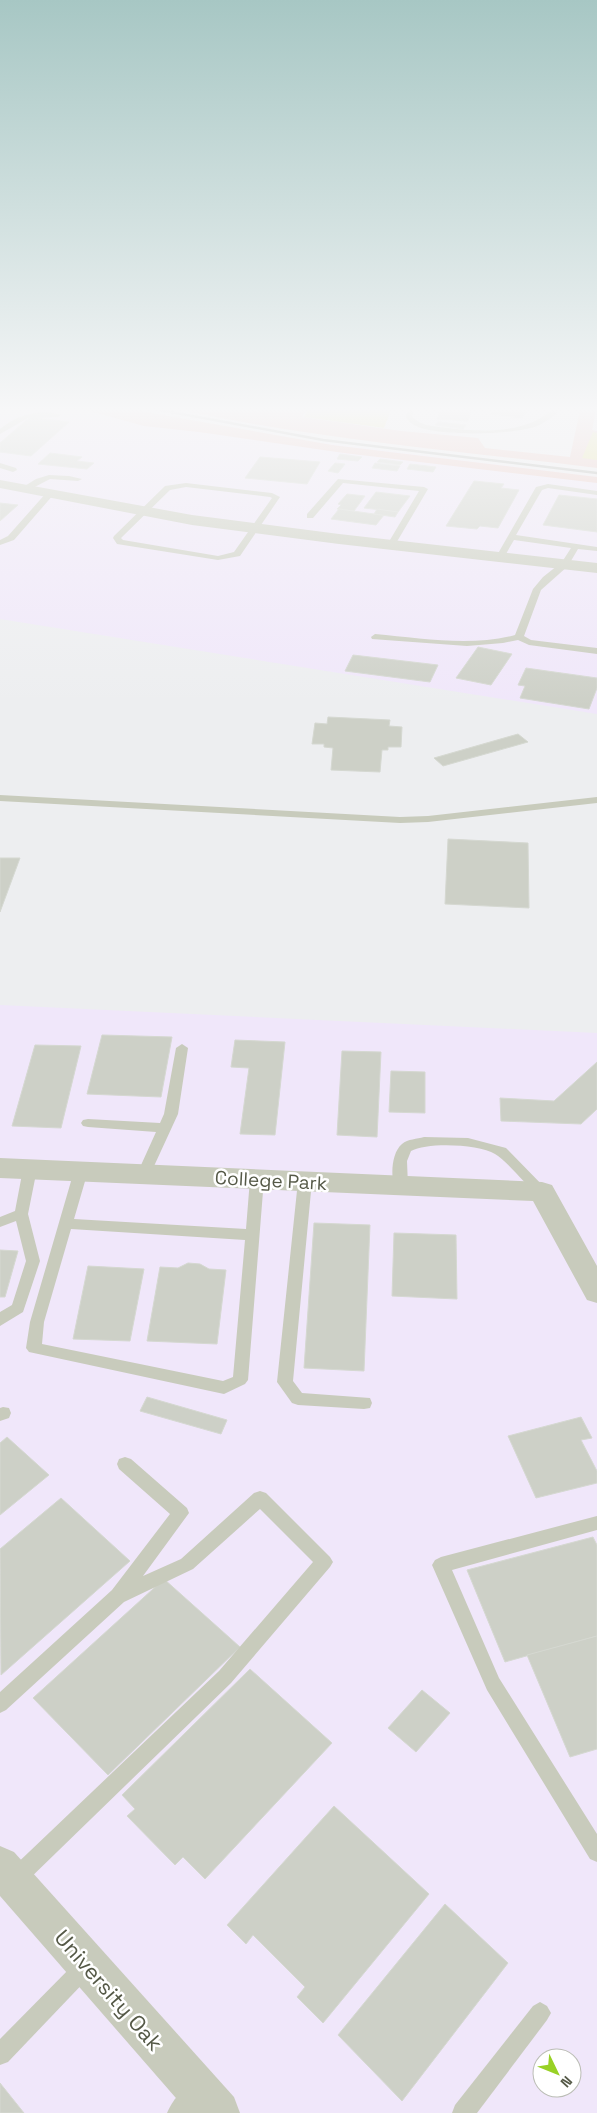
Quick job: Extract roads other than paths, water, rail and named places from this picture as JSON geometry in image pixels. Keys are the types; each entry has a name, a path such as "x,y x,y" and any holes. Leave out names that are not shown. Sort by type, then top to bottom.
{"street":[{"path":"132,509 192,520 597,568"},
{"name":"College Park","path":"0,1168 542,1192"},
{"path":"542,1192 597,1292"},
{"name":"University Oak","path":"6,1873 87,1964 198,2105"}],"lane":[{"path":"0,543 11,538 37,509"},
{"path":"147,509 117,538 120,542 218,558 237,554 269,509"},
{"path":"310,516 317,509"},
{"path":"392,545 413,509"},
{"path":"500,557 528,509"},
{"path":"512,537 597,549"},
{"path":"519,637 537,589 546,578 565,564 576,546"},
{"path":"375,637 483,644 502,643 519,637 529,642 597,651"},
{"path":"0,798 400,820 428,819 597,800"},
{"path":"144,1174 163,1128 171,1114 182,1048"},
{"path":"88,1122 163,1128"},
{"path":"401,1186 401,1157 409,1145 434,1142 468,1143 485,1145 501,1151 542,1192"},
{"path":"0,1320 18,1308 33,1261 21,1214 30,1169"},
{"path":"81,1171 37,1322 34,1348 224,1388 240,1380 257,1179"},
{"path":"305,1182 285,1382 298,1399 364,1403"},
{"path":"0,1222 21,1214"},
{"path":"65,1224 252,1235"},
{"path":"0,1704 118,1596 181,1513 125,1464"},
{"path":"6,1873 225,1677 324,1562 260,1498 187,1564 118,1596"},
{"path":"597,1523 441,1565 493,1684 597,1852"},
{"path":"0,2054 87,1964"},
{"path":"463,2113 540,2013"}]}
